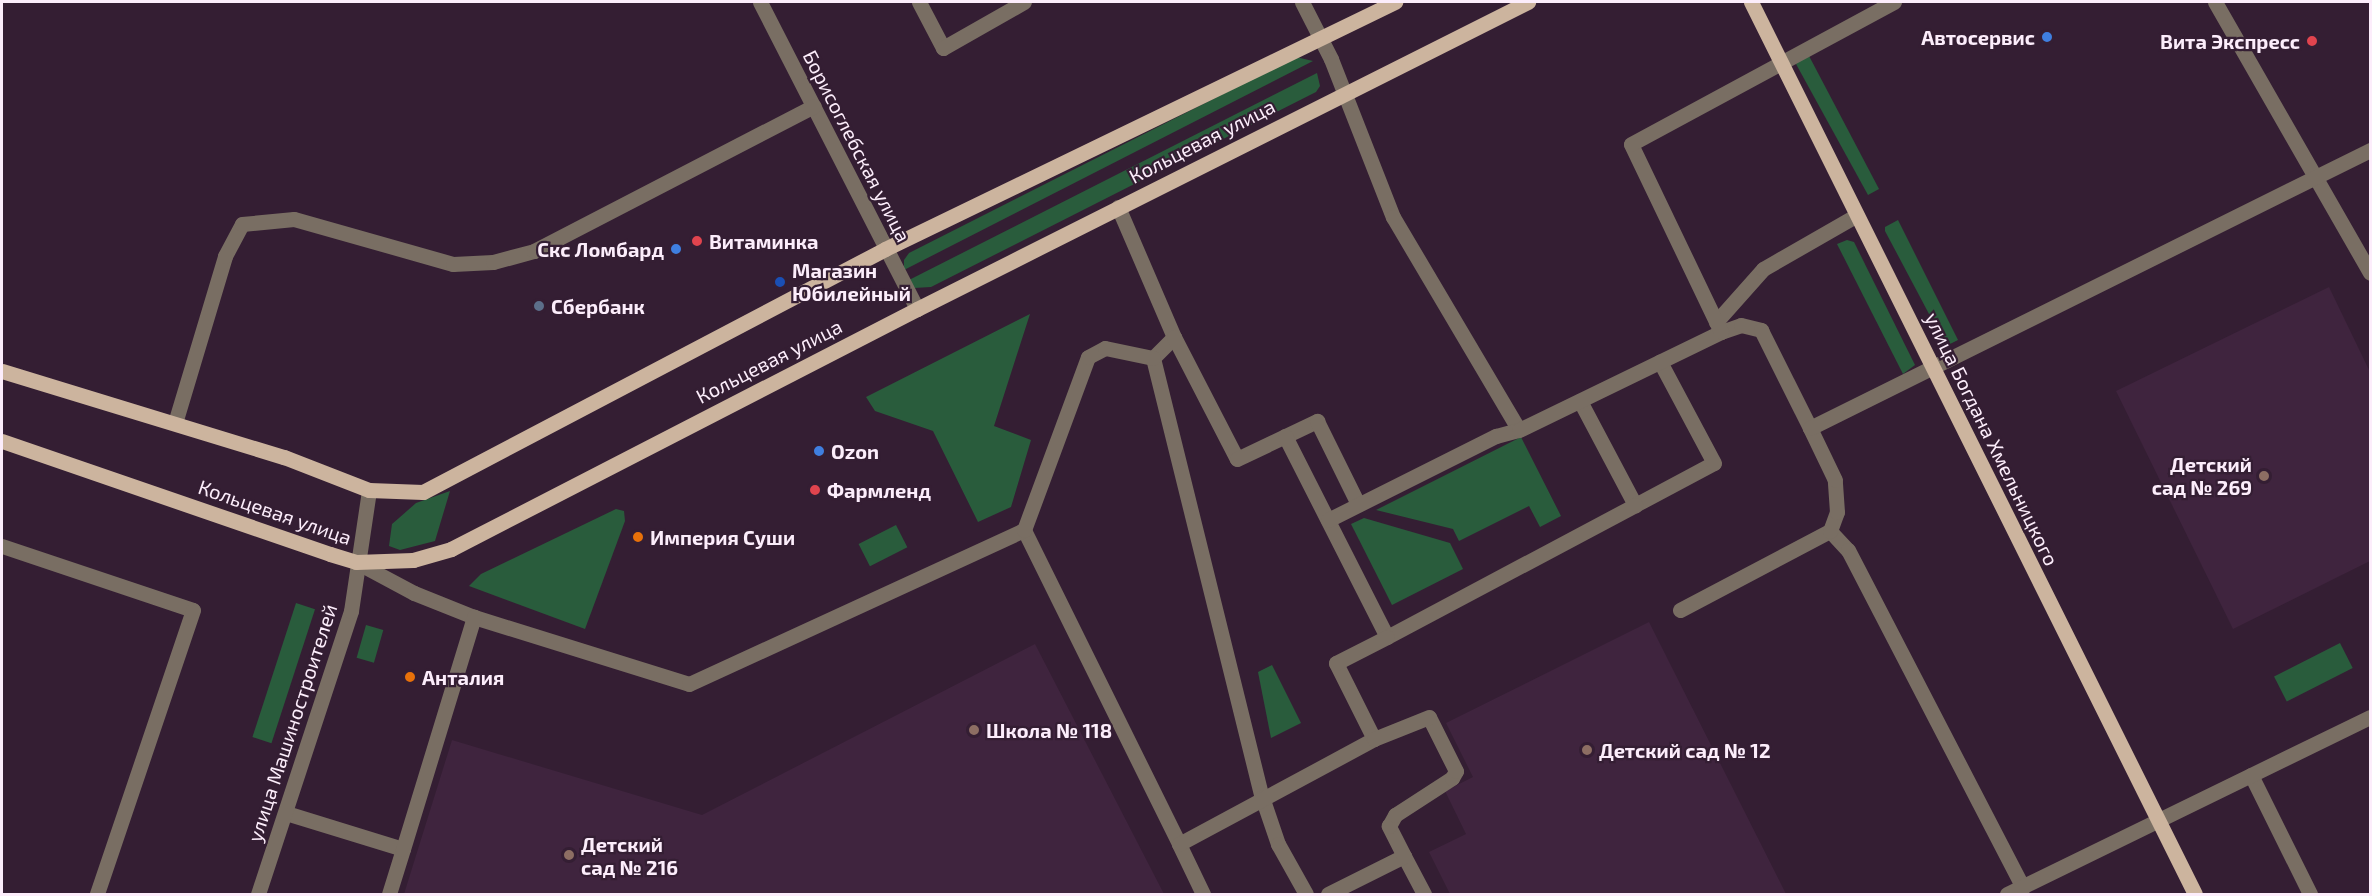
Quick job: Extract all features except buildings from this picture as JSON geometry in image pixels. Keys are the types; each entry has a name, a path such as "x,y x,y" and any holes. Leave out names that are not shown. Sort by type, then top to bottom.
{"main road":[{"name":"Кольцевая улица","path":"2,371 284,457 369,490 423,492 885,249 1323,39 1395,2"},
{"name":"Кольцевая улица","path":"2,441 356,562 413,560 451,549 917,309 1528,2"},
{"name":"улица Богдана Хмельницкого","path":"1751,2 2195,894"}],"street":[{"name":"Борисоглебская улица","path":"760,2 917,309"},
{"path":"919,2 943,48 1024,2"},
{"path":"1302,2 1323,39 1393,217 1520,430"},
{"path":"1719,327 1631,144 1894,2"},
{"path":"2215,2 2318,178 2370,273"},
{"path":"175,423 225,256 242,224 294,219 453,264 493,262 534,251 814,106"},
{"path":"1810,428 2318,178 2370,150"},
{"path":"1118,207 1174,337 1237,459 1317,421 1358,504"},
{"path":"1328,520 1496,436 1520,430 1660,362 1719,327 1763,269 1857,215"},
{"path":"1680,610 1830,531 1838,512 1835,480 1761,330 1741,325 1719,327"},
{"path":"1153,358 1174,337"},
{"path":"356,562 414,593 474,617 689,684 1024,530 1088,357 1105,348 1153,358"},
{"path":"1153,358 1262,797 1278,844 1306,894"},
{"path":"1374,739 1336,663 1714,463 1660,362"},
{"path":"1580,401 1635,505"},
{"path":"1285,436 1387,637"},
{"name":"улица Машиностроителей","path":"258,894 351,611 356,562 369,490"},
{"path":"1024,530 1203,894"},
{"path":"1830,531 1848,550 2023,887"},
{"path":"2,546 193,610 97,894"},
{"path":"389,894 474,617"},
{"path":"1179,844 1262,797 1374,739 1429,717 1456,771 1452,778 1395,815 1389,826 1424,894"},
{"path":"2007,894 2370,717"},
{"path":"2251,775 2310,894"},
{"path":"285,813 403,849"},
{"path":"1328,894 1404,856"}],"shaded area":[{"name":"Детский сад № 269","path":"2329,287 2370,372 2370,561 2233,629 2116,391"},
{"name":"Детский сад № 12","path":"1649,622 1786,894 1450,894 1429,852 1466,834 1445,791 1473,777 1446,723"},
{"name":"Школа № 118","path":"1035,644 1164,894 404,894 452,740 702,815"}],"green space":[{"path":"1808,54 1879,189 1868,195 1796,64"},
{"path":"1296,57 1313,61 904,270 904,260 909,253"},
{"path":"1317,73 1320,86 1316,92 931,287 914,288 909,280"},
{"path":"1898,220 1958,340 1946,346 1885,231 1885,227"},
{"path":"1847,240 1854,242 1915,365 1903,374 1837,244"},
{"path":"1030,314 994,426 1031,440 1011,507 978,522 933,431 875,411 866,397"},
{"path":"1521,437 1561,516 1540,527 1529,506 1459,541 1453,529 1376,510"},
{"path":"450,491 435,541 400,550 389,546 392,524 416,503"},
{"path":"616,509 624,511 625,521 585,629 469,586 481,574"},
{"path":"1364,518 1450,543 1463,569 1392,605 1351,524"},
{"path":"896,525 907,547 870,566 859,544"},
{"path":"296,603 315,609 271,743 252,737"},
{"path":"366,625 383,630 374,663 357,658"},
{"path":"2340,643 2353,668 2287,702 2274,677"},
{"path":"1272,665 1301,723 1271,738 1258,672"}],"place":[{"name":"Автосервис","path":"2047,37"},
{"name":"Вита Экспресс","path":"2312,41"},
{"name":"Витаминка","path":"697,241"},
{"name":"Скс Ломбард","path":"676,249"},
{"name":"Магазин Юбилейный","path":"780,282"},
{"name":"Сбербанк","path":"539,306"},
{"name":"Ozon","path":"819,451"},
{"name":"Детский сад № 269","path":"2264,476"},
{"name":"Фармленд","path":"815,490"},
{"name":"Империя Суши","path":"638,537"},
{"name":"Анталия","path":"410,677"},
{"name":"Школа № 118","path":"974,730"},
{"name":"Детский сад № 12","path":"1587,750"},
{"name":"Детский сад № 216","path":"569,855"}]}
